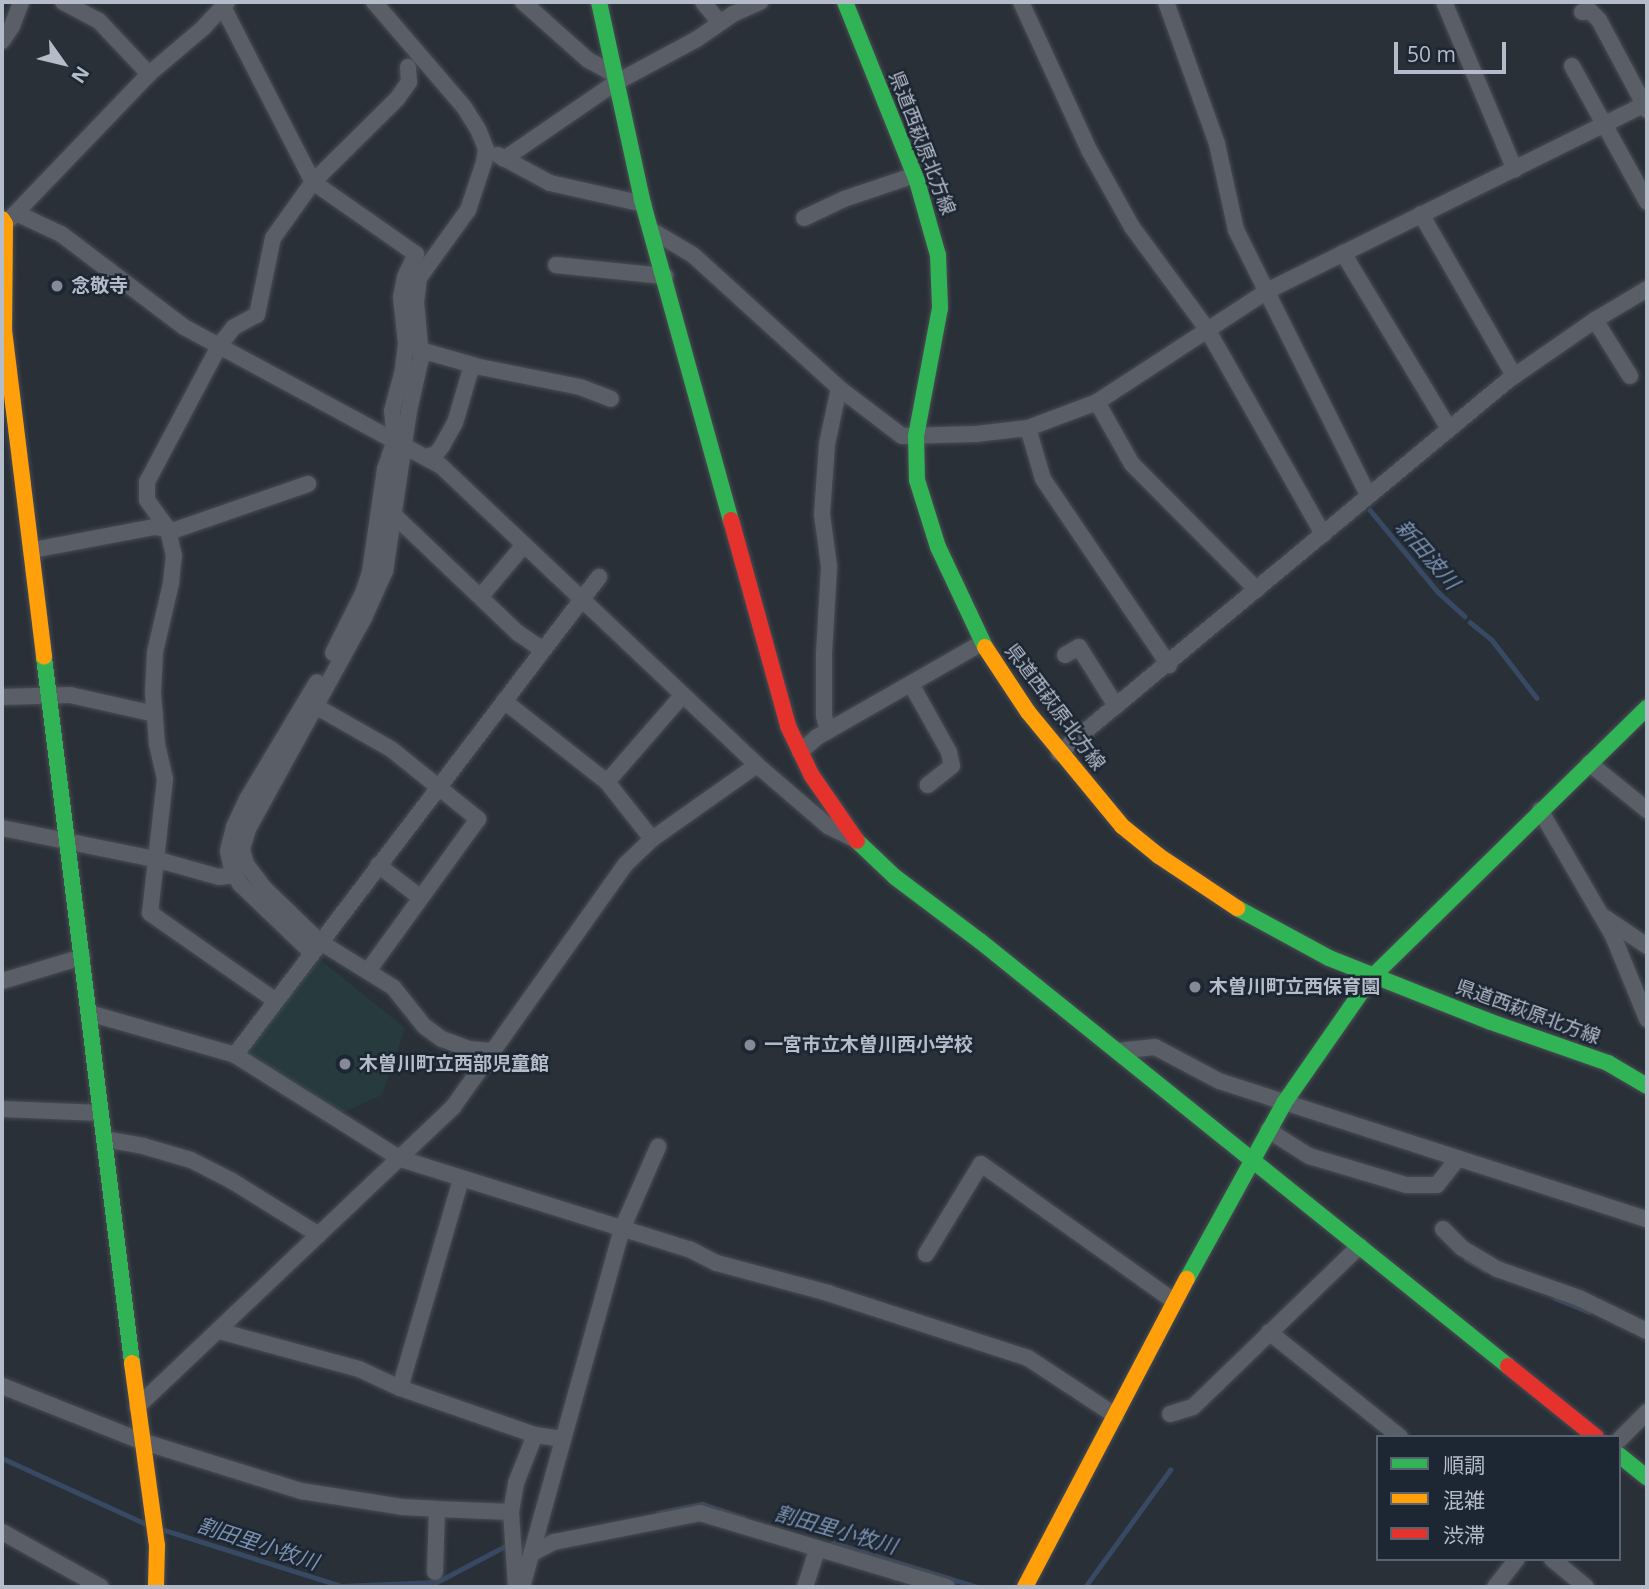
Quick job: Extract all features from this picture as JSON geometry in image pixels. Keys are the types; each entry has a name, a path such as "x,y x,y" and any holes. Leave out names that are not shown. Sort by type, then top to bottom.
{"street":[{"path":"2,41 12,26 21,2"},
{"path":"62,2 99,21 149,74"},
{"path":"316,947 246,864 242,849 248,828 317,708 385,571 395,516 400,443 420,350 416,301 419,278 468,210 478,187 486,149 464,107 374,2"},
{"path":"523,2 588,60 615,78"},
{"path":"599,2 644,204 788,726 812,776 855,839 895,877 1251,1158 1594,1435"},
{"path":"703,2 719,22"},
{"path":"504,159 615,78 697,39 719,22 760,2"},
{"name":"県道西萩原北方線","path":"845,2 915,175 938,255 941,286 937,331 916,436 917,480 929,524 982,643 1000,673 1059,753 1122,826 1170,864 1275,930 1373,976 1608,1063 1647,1086"},
{"path":"1021,2 1089,150 1132,227 1207,330 1323,534"},
{"path":"1166,2 1217,144 1236,230 1368,495"},
{"path":"1444,2 1515,170"},
{"path":"156,1587 157,1545 141,1441 4,330 7,219 149,74 225,5 313,182 416,254 405,277 401,297 405,344 403,370 392,411 400,443 385,469 370,572 363,593 308,700 247,799 234,827 229,851 235,875 258,904 316,947 368,971 393,987 424,1026 442,1039 469,1049 491,1051"},
{"path":"651,230 693,255 839,388 902,436 976,434 1028,428 1097,402 1267,292 1421,214 1646,107 1599,20 1590,11 1582,12"},
{"path":"276,1001 150,913 165,779 155,715 155,652 171,583 174,556 168,528 147,500 147,482 219,346 234,327 257,315 273,238 313,182 397,99 409,82 408,66"},
{"path":"1572,66 1647,202"},
{"path":"486,149 550,183 644,204"},
{"path":"804,218 844,198 915,175"},
{"path":"1421,214 1514,376"},
{"path":"7,219 61,234 100,261 162,312 219,346 426,457 460,483 681,697 757,765 828,826 855,839"},
{"path":"1343,253 1449,429"},
{"path":"556,265 665,276"},
{"path":"1059,753 1169,665 1368,495 1514,376 1595,320 1647,289"},
{"path":"1595,320 1630,376"},
{"path":"420,350 472,365 580,387 611,399"},
{"path":"426,457 436,454 454,423 472,365"},
{"path":"828,731 824,716 824,654 829,566 822,514 827,444 839,388"},
{"path":"1097,402 1132,464 1257,590"},
{"path":"1028,428 1044,480 1169,665"},
{"path":"33,550 155,527 191,526 209,516 308,484"},
{"path":"395,516 518,633 542,650"},
{"path":"481,596 524,545"},
{"path":"236,1055 598,577"},
{"path":"800,752 828,731 982,643"},
{"path":"1066,655 1079,647 1116,706"},
{"path":"911,684 949,752 952,766 928,785"},
{"path":"2,697 70,695 155,715"},
{"path":"607,782 681,697"},
{"path":"504,701 607,782 652,839"},
{"path":"317,708 368,734 439,785 478,819 368,971"},
{"path":"1025,1587 1251,1158 1284,1103 1373,976 1539,810 1647,708"},
{"path":"1589,763 1647,810"},
{"path":"137,1407 453,1107 626,864 652,839 757,765"},
{"path":"1539,810 1602,915 1644,999 1647,1019"},
{"path":"2,828 155,859 219,877 235,875"},
{"path":"378,865 421,898"},
{"path":"1602,915 1647,946"},
{"path":"2,981 82,957"},
{"path":"89,1013 236,1055 401,1159 690,1249 717,1263 828,1293 1028,1358 1116,1416"},
{"path":"1117,1051 1155,1047 1219,1081 1647,1219"},
{"path":"2,1109 101,1113"},
{"path":"1268,1130 1309,1156 1406,1185 1437,1185 1458,1158"},
{"path":"104,1139 143,1146 191,1160 232,1181 319,1235"},
{"path":"522,1587 622,1229 658,1147"},
{"path":"926,1254 981,1164 1174,1301"},
{"path":"400,1388 461,1179"},
{"path":"1443,1229 1462,1248 1497,1269 1580,1298 1647,1331"},
{"path":"1170,1414 1194,1407 1360,1246"},
{"path":"219,1331 359,1369 400,1388 535,1435 563,1439"},
{"path":"1269,1332 1398,1435"},
{"path":"2,1386 141,1441 301,1491 402,1507 511,1512"},
{"path":"1621,1438 1647,1412"},
{"path":"516,1587 511,1512 516,1483 535,1435"},
{"path":"1621,1457 1647,1478"},
{"path":"435,1572 437,1509"},
{"path":"533,1553 554,1542 700,1513 821,1552 947,1587"},
{"path":"2,1532 101,1587"},
{"path":"805,1587 821,1552"},
{"path":"1495,1587 1515,1561"},
{"path":"1554,1561 1586,1587"}],"green space":[{"path":"312,953 405,1028 382,1095 333,1117 236,1055"}],"waterway":[{"name":"新田波川","path":"1370,510 1438,592 1465,616"},
{"name":"新田波川","path":"1470,622 1492,640 1537,698"},
{"path":"1466,1259 1485,1270"},
{"path":"1555,1298 1589,1312"},
{"name":"割田里小牧川","path":"2,1458 146,1524"},
{"path":"1085,1587 1170,1470"},
{"name":"割田里小牧川","path":"658,1513 702,1504 744,1518"},
{"name":"割田里小牧川","path":"161,1529 342,1586 437,1582 509,1544"},
{"name":"割田里小牧川","path":"829,1545 834,1543 978,1587"}],"traffic: fast":[{"path":"599,2 642,200 731,520"},
{"path":"845,2 917,181 938,255 940,308 916,436 917,480 938,547 985,647"},
{"path":"44,657 132,1363"},
{"path":"1187,1279 1284,1103 1372,977 1647,708"},
{"path":"857,841 895,877 980,941 1508,1366"},
{"path":"1237,908 1329,958 1491,1022 1608,1063 1647,1086"},
{"path":"1621,1457 1647,1478"}],"traffic: slow":[{"path":"2,219 5,224 4,330 44,657"},
{"path":"985,647 1028,712 1122,826 1159,856 1237,908"},
{"path":"1025,1587 1187,1279"},
{"path":"132,1363 157,1545 156,1587"}],"traffic: jam":[{"path":"731,520 788,726 812,776 857,841"},
{"path":"1508,1366 1594,1435"}],"place":[{"name":"念敬寺","path":"57,286"},
{"name":"木曽川町立西保育園","path":"1195,987"},
{"name":"一宮市立木曽川西小学校","path":"750,1045"},
{"name":"木曽川町立西部児童館","path":"345,1064"}]}
